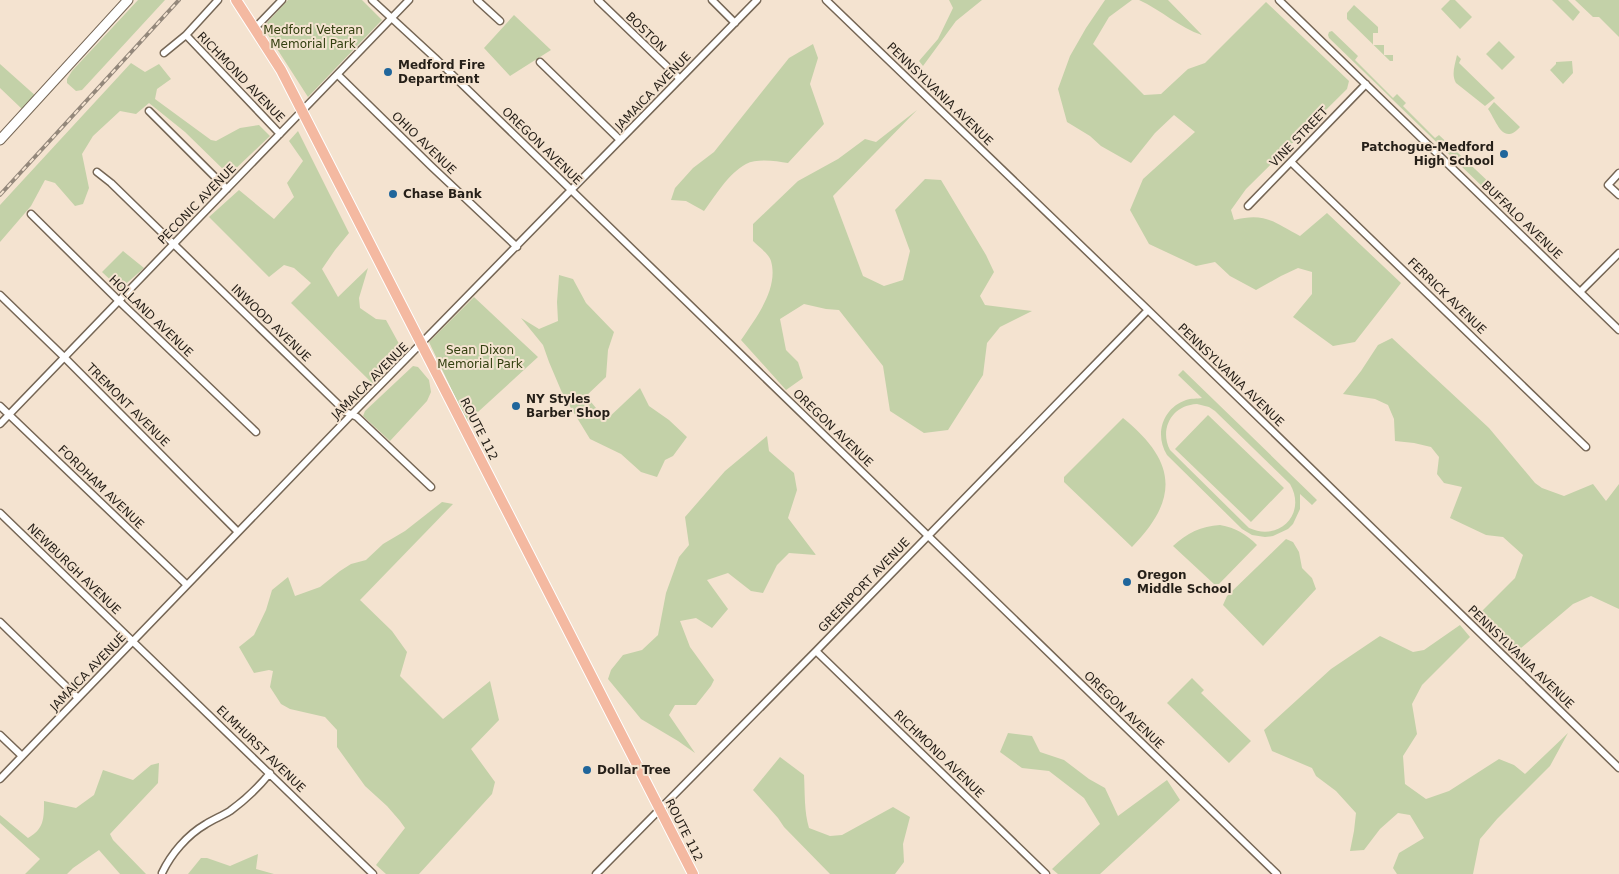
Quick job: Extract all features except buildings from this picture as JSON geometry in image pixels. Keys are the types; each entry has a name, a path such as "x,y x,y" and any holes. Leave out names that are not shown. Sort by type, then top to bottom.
{"main road":[{"name":"ROUTE 112","path":"236,0 276,60 693,874"}],"street":[{"path":"0,140 128,0"},
{"path":"164,53 186,35 218,0"},
{"path":"255,28 282,0"},
{"name":"OREGON AVENUE","path":"372,0 572,190 1277,874"},
{"name":"PECONIC AVENUE","path":"0,424 409,0"},
{"path":"476,0 500,21"},
{"name":"BOSTON","path":"598,0 680,79"},
{"path":"712,0 735,22"},
{"name":"JAMAICA AVENUE","path":"0,778 352,414 757,0"},
{"name":"PENNSYLVANIA AVENUE","path":"826,0 1619,768"},
{"name":"BUFFALO AVENUE","path":"1279,0 1619,330"},
{"name":"RICHMOND AVENUE","path":"186,35 280,134"},
{"path":"540,62 620,140"},
{"name":"OHIO AVENUE","path":"338,74 431,166 517,247"},
{"name":"VINE STREET","path":"1248,206 1366,84"},
{"path":"149,111 227,189"},
{"name":"FERRICK AVENUE","path":"1291,162 1586,447"},
{"name":"INWOOD AVENUE","path":"97,172 111,183 346,412 357,417 431,487"},
{"path":"1619,173 1608,185 1619,195"},
{"name":"HOLLAND AVENUE","path":"31,214 256,432"},
{"path":"1580,292 1619,253"},
{"name":"TREMONT AVENUE","path":"0,295 238,532"},
{"name":"GREENPORT AVENUE","path":"596,874 1148,310"},
{"name":"FORDHAM AVENUE","path":"0,406 187,585"},
{"name":"NEWBURGH AVENUE","path":"0,513 133,641"},
{"path":"0,622 78,698"},
{"name":"ELMHURST AVENUE","path":"133,641 373,874"},
{"name":"RICHMOND AVENUE","path":"816,651 1046,874"},
{"path":"0,735 22,756"},
{"path":"162,873 166,864 181,844 204,825 229,812 254,792 270,773"}],"green space":[{"path":"138,0 165,0 82,90 76,91 67,83 67,79 72,71"},
{"name":"Medford Veteran Memorial Park","path":"288,0 362,0 382,20 308,97 263,27"},
{"path":"949,0 982,0 956,21 923,66 919,61 938,39 953,8"},
{"path":"1105,0 1132,0 1109,17 1093,44 1144,95 1161,94 1188,69 1205,63 1266,2 1349,81 1347,89 1246,189 1231,210 1234,220 1254,217 1262,218 1300,236 1327,213 1401,283 1355,342 1333,346 1293,317 1312,294 1312,272 1298,268 1256,290 1230,276 1215,262 1196,266 1149,244 1130,210 1143,179 1195,132 1174,115 1155,133 1131,163 1101,146 1090,136 1067,122 1058,89 1070,56"},
{"path":"1139,0 1168,0 1202,35 1186,28"},
{"path":"1450,0 1455,0 1472,17 1460,29 1441,9"},
{"path":"1552,0 1568,0 1580,12 1573,21"},
{"path":"1575,0 1619,0 1619,37 1599,17 1593,17"},
{"path":"1354,5 1378,27 1378,33 1373,33 1373,44 1347,19 1347,13"},
{"path":"514,15 551,50 510,76 484,48"},
{"path":"1332,31 1358,56 1355,60 1393,98 1397,94 1406,103 1403,106 1435,138 1439,135 1495,188 1490,194 1329,38 1329,32"},
{"path":"1499,41 1515,57 1502,70 1486,54"},
{"path":"813,44 818,58 810,84 824,124 788,163 767,160 756,161 740,168 723,185 704,211 686,201 671,200 675,188 693,168 714,152 789,58"},
{"path":"1374,45 1384,45 1384,55"},
{"path":"1384,55 1393,55 1393,61 1390,61"},
{"path":"1457,55 1461,59 1459,63 1495,98 1485,106 1456,83 1454,66"},
{"path":"1572,61 1573,73 1563,84 1550,70 1556,62"},
{"path":"131,63 145,72 159,64 171,79 157,89 155,99 211,140 216,141 240,128 259,125 270,136 229,175 185,132 149,103 136,114 120,111 93,136 82,154 89,188 83,204 75,206 55,183 45,180 31,206 0,242 0,205"},
{"path":"0,64 37,97 22,109 0,88"},
{"path":"1494,102 1520,127 1509,134 1501,130 1488,109"},
{"path":"917,110 833,196 863,276 884,286 903,280 910,251 895,210 925,179 941,180 986,255 994,272 980,296 985,305 1032,311 1000,327 987,343 983,375 948,430 924,433 890,411 883,366 839,310 804,304 780,319 786,350 798,362 803,378 786,390 741,340 764,303 772,282 771,261 766,253 753,241 753,224 798,181 838,159 865,139 876,142"},
{"path":"298,131 349,233 322,269 338,297 368,268 359,298 360,308 376,319 386,320 403,351 373,384 291,303 311,283 294,268 284,265 269,277 209,217 239,190 274,219 294,197 287,183 303,161 289,141"},
{"path":"123,251 144,268 120,289 102,272"},
{"path":"559,275 573,279 586,303 614,332 608,350 606,377 586,396 606,420 640,388 649,406 669,420 687,437 673,456 665,460 657,477 641,472 621,454 590,439 563,395 543,345 521,318 539,329 558,321"},
{"name":"Sean Dixon Memorial Park","path":"474,297 538,357 467,422 429,342"},
{"path":"1392,338 1489,428 1535,483 1542,488 1564,496 1593,484 1606,501 1619,484 1619,609 1591,596 1573,604 1515,653 1479,614 1515,578 1523,555 1503,537 1486,535 1450,518 1462,487 1444,483 1437,474 1439,457 1431,447 1395,441 1394,419 1388,405 1375,399 1343,394 1378,345"},
{"path":"413,366 418,367 429,380 431,392 427,401 390,441 363,416 365,411"},
{"path":"1183,370 1317,500 1312,505 1300,494 1300,509 1293,524 1288,529 1273,536 1265,537 1252,535 1242,529 1167,455 1161,439 1161,430 1166,415 1178,404 1188,399 1202,398 1178,375","holes":["1197,404 1209,407 1290,484 1294,495 1295,505 1293,514 1288,522 1280,528 1271,531 1249,528 1170,450 1167,442 1167,426 1175,413 1188,405"]},
{"path":"1208,415 1284,488 1251,522 1175,449"},
{"path":"1123,418 1154,449 1162,465 1165,480 1164,496 1158,512 1148,529 1132,547 1064,482 1064,477"},
{"path":"767,436 769,451 794,473 797,490 788,518 816,555 789,553 777,565 763,593 751,591 728,573 707,580 728,609 712,628 696,618 680,621 690,647 714,680 696,705 675,705 669,715 695,753 641,719 608,679 611,670 623,655 642,650 658,635 666,593 679,557 689,545 685,517 725,471"},
{"path":"442,502 453,504 360,600 392,631 407,652 400,676 443,719 490,681 499,720 471,749 495,782 492,794 419,874 386,874 376,865 405,828 387,806 365,786 337,747 337,730 325,717 290,709 281,704 270,687 273,671 254,673 239,647 254,635 266,610 272,590 288,577 295,596 320,587 351,564 366,560 383,544 405,531"},
{"path":"1220,525 1240,532 1257,545 1219,584 1214,584 1173,546 1195,531"},
{"path":"1286,539 1293,542 1299,552 1302,568 1312,578 1316,589 1263,646 1223,605 1227,596"},
{"path":"1460,625 1470,637 1422,685 1412,704 1417,734 1403,756 1405,784 1426,799 1449,791 1499,759 1514,765 1525,774 1568,733 1550,766 1497,819 1480,839 1473,874 1397,874 1393,868 1399,853 1424,838 1410,815 1398,813 1380,829 1364,850 1350,851 1356,813 1336,791 1316,776 1312,768 1272,751 1264,730 1331,669 1380,636 1413,652 1424,650"},
{"path":"1192,678 1204,690 1201,693 1251,741 1229,763 1167,703"},
{"path":"1008,733 1032,736 1040,752 1064,760 1089,779 1105,788 1118,816 1167,780 1180,800 1100,874 1058,874 1052,869 1100,824 1084,798 1049,771 1022,768 1000,752"},
{"path":"780,757 804,775 805,809 809,828 830,836 842,835 893,807 910,817 903,844 904,862 895,874 830,874 784,827 753,790"},
{"path":"159,763 158,783 110,834 113,840 146,874 120,874 99,850 67,874 25,874 40,859 0,823 0,815 28,838 37,831 42,823 44,801 76,808 94,795 103,770 133,780 151,765"},
{"path":"258,854 256,869 274,874 188,874 201,858 207,858 230,866"}],"railway":[{"path":"0,195 179,0"}],"place":[{"name":"Medford Fire Department","path":"388,72"},
{"name":"Patchogue-Medford High School","path":"1504,154"},
{"name":"Chase Bank","path":"393,194"},
{"name":"NY Styles Barber Shop","path":"516,406"},
{"name":"Oregon Middle School","path":"1127,582"},
{"name":"Dollar Tree","path":"587,770"}]}
